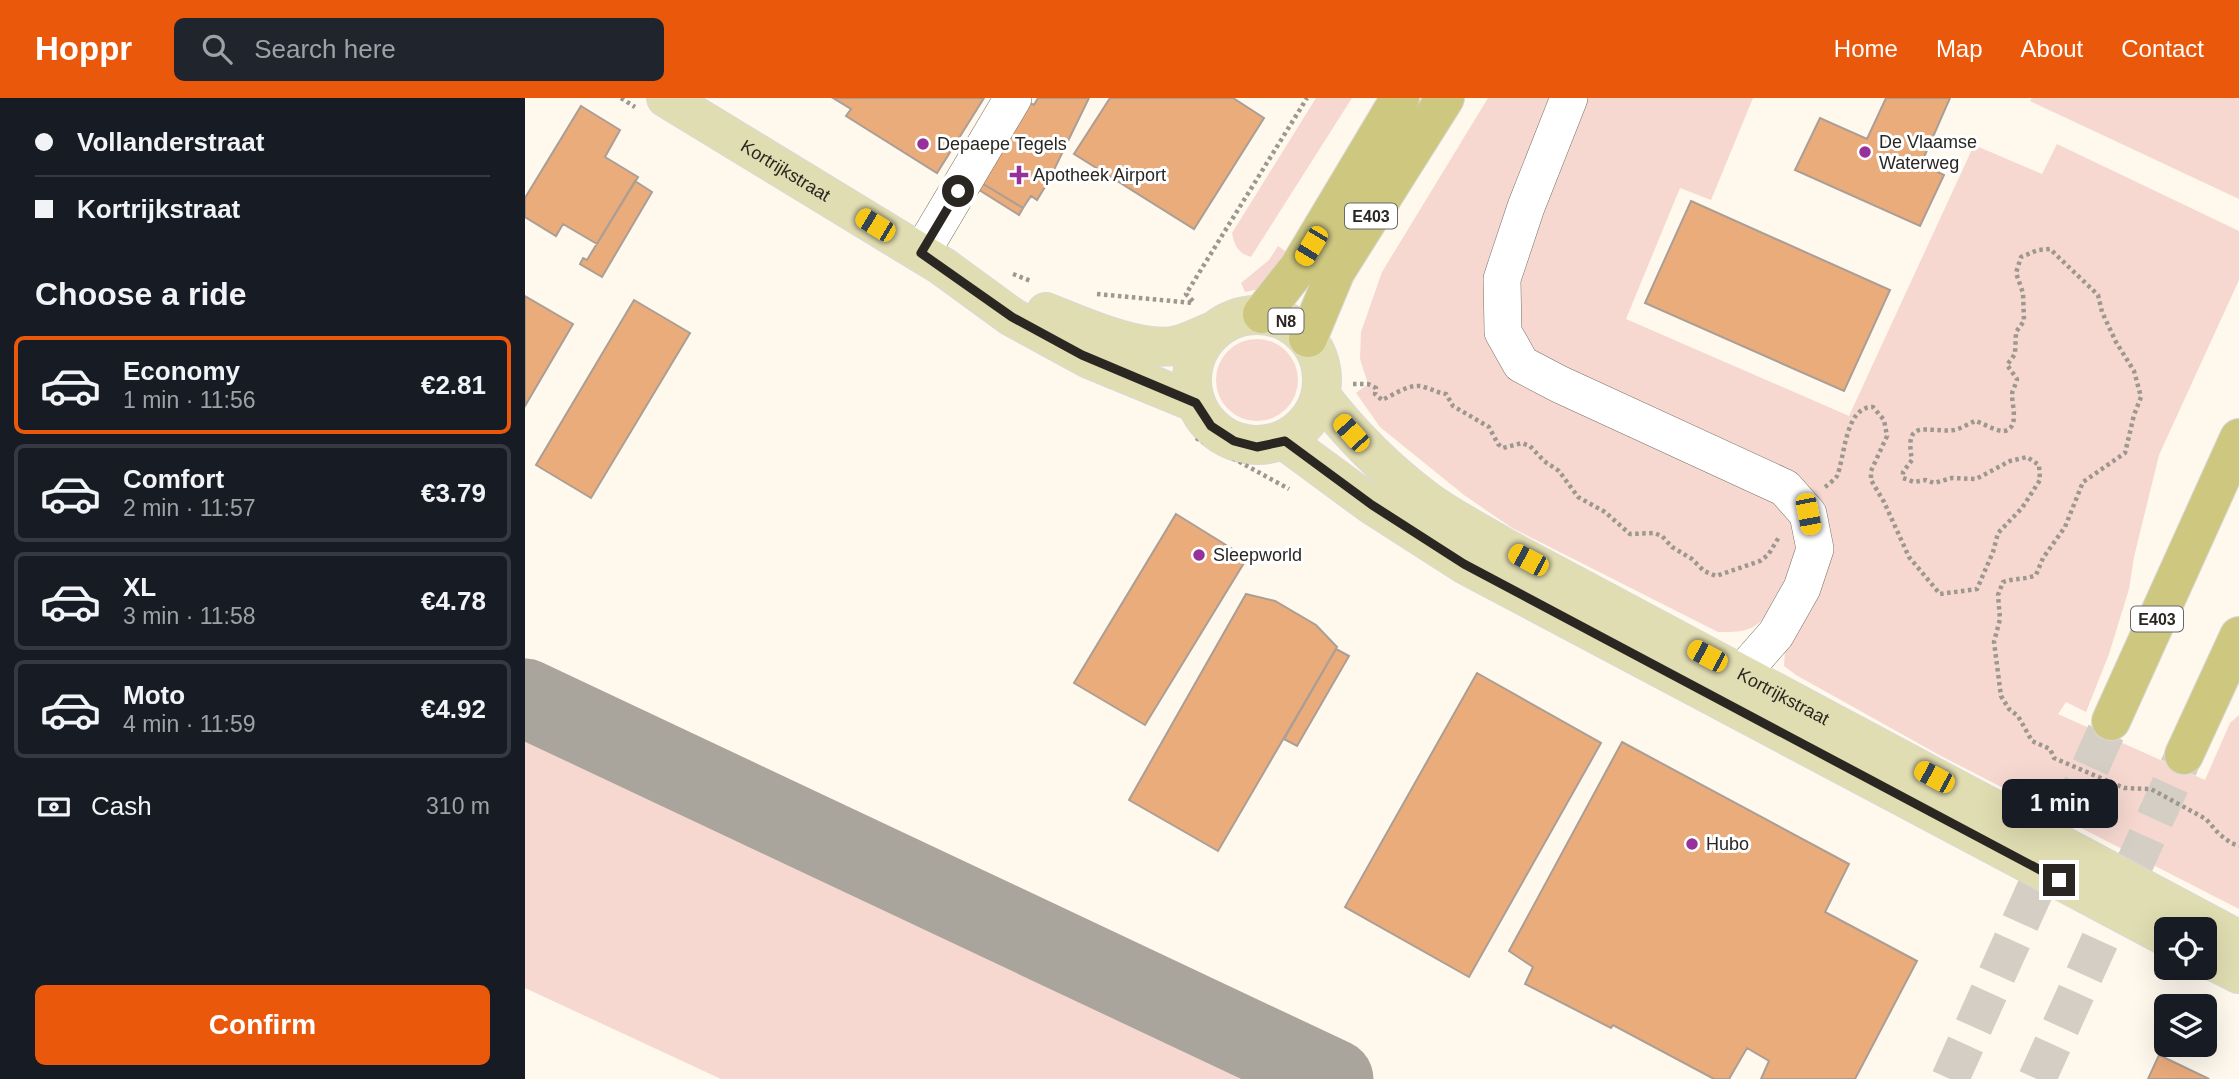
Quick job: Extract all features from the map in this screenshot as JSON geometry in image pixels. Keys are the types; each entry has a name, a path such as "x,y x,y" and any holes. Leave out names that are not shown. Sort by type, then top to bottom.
{"highway":[{"name":"E403","path":"1262,314 1299,267 1400,98"},
{"name":"E403","path":"1308,338 1336,271 1445,98"},
{"name":"E403","path":"2111,721 2239,438"},
{"path":"2184,755 2239,636"}],"main road":[{"name":"Kortrijkstraat","path":"666,98 931,259 1012,317 1082,355 1196,403"},
{"name":"Kortrijkstraat","path":"931,259 1034,308 1139,345 1177,346 1204,317"},
{"name":"N8","path":"1204,317 1236,318 1262,314 1287,321 1308,338 1321,365 1321,396"},
{"path":"1196,403 1192,377 1204,317"},
{"name":"Kortrijkstraat","path":"1321,396 1362,445 1426,500 1505,548 2239,940"},
{"path":"1285,441 1309,421 1321,396"},
{"name":"N8","path":"1196,403 1211,426 1234,441 1257,447 1285,441"},
{"name":"Kortrijkstraat","path":"1285,441 1372,505 1464,564 2154,930"},
{"path":"2217,963 2239,974"}],"street":[{"path":"931,259 1013,98"},
{"path":"1569,98 1526,207 1502,279 1503,332 1521,363 1559,384 1785,488 1808,514 1815,549 1802,587 1776,635 1741,674"}],"path":[{"path":"1204,317 1186,294 1307,98"},
{"path":"1368,384 1376,388 1375,394 1382,400 1411,387 1423,386 1446,394 1453,406 1489,427 1503,448 1522,443 1529,446 1559,471 1578,497 1605,512 1630,534 1654,533 1663,536 1672,547 1692,559 1704,571 1716,576 1760,561 1768,555 1783,529 1836,478 1846,439 1858,412 1865,407 1873,407 1884,420 1887,436 1871,471 1871,480 1909,558 1940,594 1977,589 1998,533 2022,508 2040,480 2039,465 2027,457 2010,461 1976,479 1952,478 1934,484 1926,480 1914,482 1903,478 1903,472 1912,460 1908,443 1913,433 1921,428 1956,430 1975,421 2001,431 2008,429 2013,423 2015,411 2012,393 2017,379 2007,366 2015,354 2017,332 2024,321 2025,311 2017,273 2021,257 2038,250 2050,249 2098,295 2102,312 2116,342 2134,371 2141,397 2125,453 2083,482 2066,527 2042,558 2036,575 2003,582 1998,595 2000,619 1994,642 2001,696 2009,709 2018,716 2032,741 2050,749 2054,758 2124,788 2151,789 2206,820 2219,834 2239,846"}],"shaded area":[{"path":"1316,98 1352,98 1251,257 1243,254 1234,242 1232,233"},
{"path":"1488,98 1556,98 1509,200 1488,261 1485,311 1498,342 1760,490 1786,513 1792,521 1795,533 1793,562 1774,606 1752,628 1738,632 1718,632 1512,528 1464,495 1380,427 1356,393 1368,384 1360,359 1361,332 1382,272"},
{"path":"1586,98 1753,98 1711,200 1680,188 1626,319 1849,416 1974,145 2042,174 2057,144 2239,231 2239,280 2159,455 2134,557 2129,589 2109,654 2086,712 2066,702 2058,714 2205,780 2230,723 2239,715 2239,909 1941,756 1784,666 1785,648 1820,511 1518,348 1513,298 1555,169"},
{"path":"2032,98 2239,98 2239,199 2030,101"},
{"path":"1278,246 1295,258 1271,287 1245,292 1241,283 1269,260"},
{"path":"1257,339 1273,342 1286,351 1295,364 1298,380 1295,396 1286,409 1273,418 1257,421 1241,418 1228,409 1219,396 1216,380 1219,364 1228,351 1241,342"},
{"path":"525,729 1278,1079 721,1079 525,988"}],"building":[{"name":"Depaepe Tegels","path":"833,98 984,98 937,173 846,116 851,109"},
{"path":"1038,98 1089,98 1048,182 1037,200 1031,196 1023,208 980,182 1028,102 1034,105"},
{"path":"1110,98 1233,98 1264,118 1194,229 1074,154"},
{"name":"De Vlaamse Waterweg","path":"1886,98 1950,98 1921,164 1944,175 1920,226 1795,170 1820,118 1867,139"},
{"path":"581,106 620,130 605,157 638,177 597,244 563,224 556,236 525,217 525,198"},
{"path":"635,181 652,192 602,277 580,264 583,258 587,260"},
{"path":"980,182 1023,208 1019,215 976,188"},
{"path":"1691,201 1890,290 1844,391 1645,303"},
{"path":"525,296 573,324 525,406"},
{"path":"634,300 690,333 591,498 536,465"},
{"path":"1176,514 1247,558 1145,725 1074,683"},
{"path":"1246,594 1275,601 1316,625 1337,647 1218,851 1129,800"},
{"path":"1336,649 1349,656 1297,746 1284,739"},
{"path":"1477,673 1601,743 1469,977 1345,907"},
{"path":"1622,742 1849,864 1825,912 1917,961 1855,1079 1761,1079 1769,1061 1747,1048 1729,1079 1714,1079 1613,1025 1611,1028 1525,984 1533,967 1509,951"},
{"path":"2158,1057 2163,1057 2209,1079 2148,1079"}],"taxiway":[{"path":"525,698 1334,1079"}],"tunnel":[{"path":"1950,1079 2111,721"},
{"path":"2037,1079 2184,755"}],"place":[{"name":"Depaepe Tegels","path":"923,144"},
{"name":"De Vlaamse Waterweg","path":"1865,152"},
{"name":"Apotheek Airport","path":"1019,175"},
{"name":"Sleepworld","path":"1199,555"},
{"name":"Hubo","path":"1692,844"}],"route":[{"path":"958,191 921,253 1012,317 1089,359 1196,403 1211,426 1234,441 1257,447 1285,441 1372,505 1464,564 2059,880"}]}
